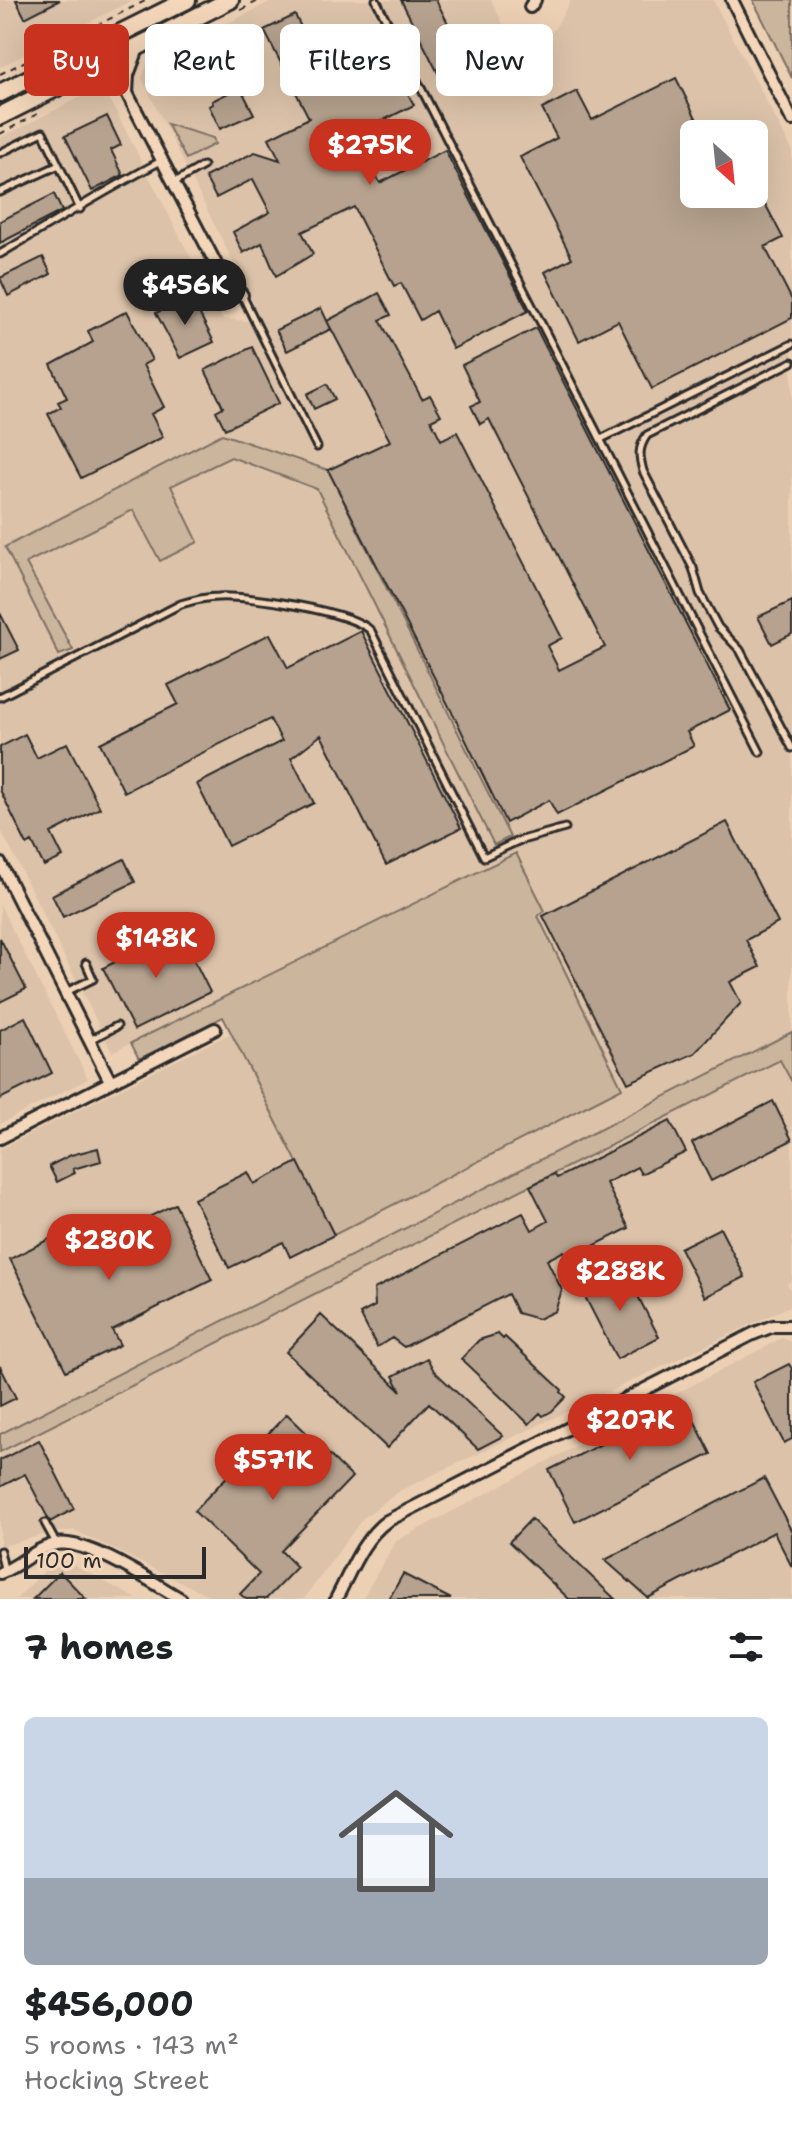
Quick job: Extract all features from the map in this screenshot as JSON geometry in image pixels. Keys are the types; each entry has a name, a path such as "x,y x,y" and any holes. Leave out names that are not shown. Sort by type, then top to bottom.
{"highway":[{"path":"0,93 187,0"},
{"path":"129,51 230,0"},
{"path":"0,116 40,96"}],"street":[{"path":"732,0 792,120"},
{"path":"129,72 139,46"},
{"path":"129,96 218,268 242,295"},
{"path":"0,863 110,1081"},
{"path":"0,1138 215,1029"},
{"path":"336,1599 366,1544 387,1521 753,1334 773,1326 792,1326"},
{"path":"2,1572 34,1552 56,1544 80,1545 181,1599"}],"lane":[{"path":"376,0 760,752"},
{"path":"0,153 43,132 80,209"},
{"path":"0,254 80,209 99,194 162,161"},
{"path":"0,192 59,165"},
{"path":"174,182 203,166"},
{"path":"242,295 317,447"},
{"path":"601,439 792,344"},
{"path":"792,362 647,435 639,447 643,471 693,568 700,593 718,627 740,650 792,748"},
{"path":"0,697 194,600 228,596 297,606 359,621 371,631 484,857 518,841 565,828"},
{"path":"65,993 93,979 86,963"},
{"path":"89,1040 117,1026"},
{"path":"45,1523 56,1544"},
{"path":"0,1551 2,1572"}],"path":[{"path":"0,74 147,0"}],"shaded area":[{"path":"0,0 133,0 85,24 24,24 24,55 0,67"},
{"path":"274,0 491,0 503,24 436,24 436,96 553,96 553,31 571,0 713,0 792,150 792,1032 0,1434 0,1149 231,1033 334,1235 538,915 544,911 516,854 112,1052 0,828 0,138 83,96 108,96 222,319 247,321 256,313 150,96 264,96 264,24 226,24"},
{"path":"753,0 792,0 792,78"},
{"path":"167,124 213,138 215,144 186,159"},
{"path":"222,434 328,470 510,837 494,845 317,489 231,457 171,486 198,542 160,561 133,510 26,563 73,650 59,655 5,547"},
{"path":"516,853 545,911 538,916 622,1088 334,1235 223,1017 139,1059 131,1043"},
{"path":"0,905 88,1079 0,1124"},
{"path":"792,1032 792,1082 780,1060 0,1452 0,1434"},
{"path":"781,1059 792,1082 792,1280 787,1284 792,1293 792,1305 401,1490 363,1518 304,1599 216,1599 74,1530 0,1547 0,1452"},
{"path":"782,1338 792,1342 792,1599 362,1599 396,1541"},
{"path":"59,1557 137,1599 16,1599"}],"building":[{"path":"16,0 60,0 25,18"},
{"path":"401,0 436,0 448,24 436,24 436,69 420,38 420,24 413,24"},
{"path":"295,15 300,24 280,24 280,61 264,30"},
{"path":"676,78 697,120 680,120 680,208 767,208 783,238 765,247 792,300 792,318 652,389 618,321 579,341 545,272 572,258 520,157 557,138 542,109 577,91 592,120"},
{"path":"222,96 245,96 254,114 220,129 209,106 213,104 212,101"},
{"path":"298,96 409,96 414,105 366,129 370,136 359,142 380,183 445,150 528,311 453,349 435,311 420,320 401,283 394,286 354,207 302,232 313,254 276,276 262,243 243,253 233,232 270,212 253,179 216,198 205,177 255,152 280,160 269,138 309,118"},
{"path":"107,116 121,145 111,150 123,175 92,191 65,136"},
{"path":"54,194 62,211 0,243 0,221"},
{"path":"43,257 51,274 8,296 0,278"},
{"path":"379,293 391,315 380,320 422,399 430,395 441,415 431,420 441,440 457,432 562,638 547,646 559,670 605,647 489,419 480,424 471,406 480,402 462,365 536,328 730,710 687,732 694,746 557,815 549,800 506,823 328,470 390,441 327,321"},
{"path":"190,295 214,342 180,358 156,313"},
{"path":"321,308 331,329 287,351 276,330"},
{"path":"127,311 152,360 143,365 164,407 151,414 163,437 81,478 48,414 61,407 58,402 67,398 51,365 93,342 88,331"},
{"path":"252,347 279,403 225,429 216,411 223,407 205,370"},
{"path":"327,384 335,399 314,409 307,394"},
{"path":"792,601 792,634 772,644 758,617"},
{"path":"0,613 19,650 0,659"},
{"path":"361,631 461,828 386,865 321,735 291,758 314,803 228,846 197,784 282,741 270,719 124,792 100,743 178,704 168,685 270,634 288,668"},
{"path":"25,734 37,758 67,743 100,808 51,833 63,857 44,866 32,842 27,845 0,790 0,747"},
{"path":"727,822 778,923 746,940 760,967 730,982 741,1003 695,1053 628,1083 543,916"},
{"path":"124,859 135,882 63,917 52,895"},
{"path":"179,930 210,992 134,1030 103,968"},
{"path":"0,938 26,989 0,1002"},
{"path":"25,1017 52,1073 0,1099 0,1030"},
{"path":"773,1101 792,1140 711,1181 692,1143"},
{"path":"670,1121 686,1152 641,1174 637,1167 606,1183 629,1228 568,1259 564,1251 547,1260 562,1290 555,1311 538,1319 517,1313 508,1294 404,1347 392,1338 377,1347 360,1314 375,1306 374,1289 523,1213 532,1230 548,1221 530,1186 554,1174 557,1178"},
{"path":"98,1148 101,1161 73,1169 75,1173 57,1182 49,1166 71,1155"},
{"path":"298,1162 334,1235 290,1257 283,1242 229,1268 194,1199 248,1172 254,1184"},
{"path":"175,1204 212,1280 112,1330 120,1345 66,1371 10,1259 63,1232 74,1254"},
{"path":"720,1228 745,1277 705,1297 680,1248"},
{"path":"623,1267 659,1337 617,1359 581,1289"},
{"path":"321,1315 401,1391 393,1376 427,1358 434,1371 503,1436 478,1449 429,1403 387,1448 286,1352"},
{"path":"498,1334 503,1339 505,1337 566,1397 552,1411 543,1416 540,1413 529,1424 461,1359 479,1340"},
{"path":"789,1364 792,1369 792,1439 784,1443 753,1382"},
{"path":"0,1366 16,1398 0,1406"},
{"path":"685,1402 711,1454 575,1522 549,1470"},
{"path":"287,1414 352,1477 281,1551 297,1567 266,1599 246,1599 240,1594 259,1574 194,1511"},
{"path":"39,1440 74,1509 50,1522 25,1474 0,1487 0,1460"},
{"path":"764,1478 792,1532 792,1567 774,1532 648,1598 605,1560"},
{"path":"531,1519 615,1599 569,1599 509,1542"},
{"path":"60,1572 86,1599 33,1599"},
{"path":"403,1574 451,1599 389,1599"}]}
